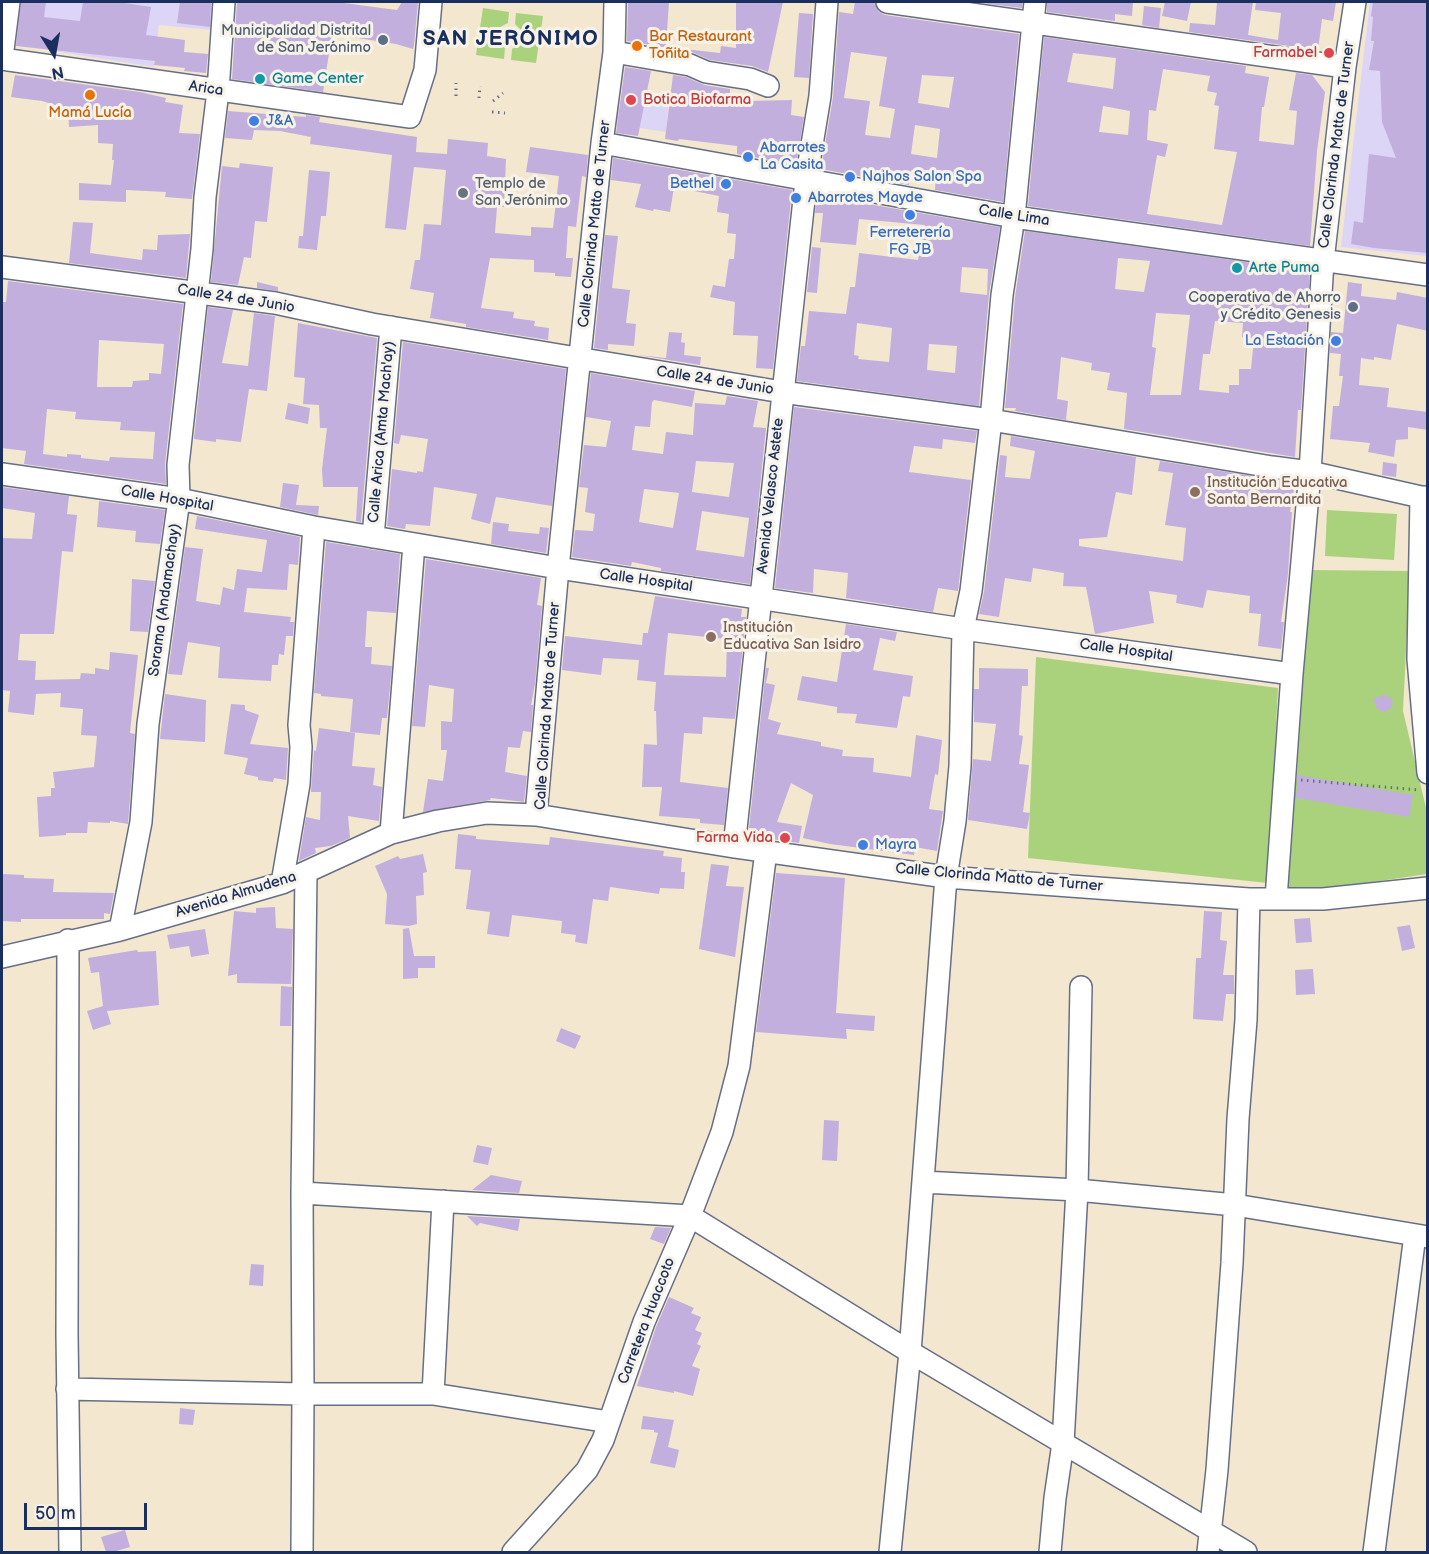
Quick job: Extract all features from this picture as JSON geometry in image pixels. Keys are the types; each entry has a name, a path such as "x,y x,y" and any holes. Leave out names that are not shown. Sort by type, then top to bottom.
{"street":[{"path":"2,58 9,2"},
{"name":"Sorama (Andamachay)","path":"120,930 141,822 148,724 179,499 178,465 218,91 224,2"},
{"name":"Arica","path":"2,58 410,117 425,70 431,2"},
{"name":"Calle Clorinda Matto de Turner","path":"615,2 614,51 602,143 558,568 536,816 946,877 1249,899 1323,899 1428,888"},
{"name":"Avenida Velasco Astete","path":"734,847 806,181 820,96 827,2"},
{"path":"888,2 1033,11 1344,67"},
{"name":"Calle Clorinda Matto de Turner","path":"1276,899 1292,674 1310,472 1323,261 1344,67 1355,2"},
{"path":"890,1552 910,1352 946,877 955,821 960,766 963,629 971,591 991,420 1002,295 1014,217 1033,11"},
{"path":"614,51 690,65 706,72 750,80 768,86"},
{"name":"Calle Lima","path":"602,143 1014,217 1428,275"},
{"name":"Calle 24 de Junio","path":"2,267 275,303 391,327 782,392 991,420 1310,472 1424,497"},
{"name":"Calle Arica (Amta Mach'ay)","path":"373,537 391,327"},
{"name":"Calle Hospital","path":"2,474 179,499 314,527 558,568 963,629 1292,674"},
{"path":"1424,497 1418,659 1424,704 1428,773"},
{"path":"282,883 299,784 301,747 299,725 314,527"},
{"path":"392,833 414,544"},
{"name":"Avenida Almudena","path":"2,957 68,940 120,930 282,883 392,833 438,821 487,813 536,816"},
{"name":"Carretera Huaccoto","path":"513,1552 587,1470 603,1440 644,1322 690,1216 722,1132 739,1066 766,851"},
{"path":"302,1552 306,872"},
{"path":"1209,1542 1217,1470 1246,1020 1249,899"},
{"path":"68,940 70,1552"},
{"path":"1050,1552 1054,1498 1063,1443 1077,1190 1081,987"},
{"path":"923,1182 1077,1190 1234,1205 1421,1236 1374,1552"},
{"path":"303,1192 690,1216 910,1352 1063,1443 1209,1542 1246,1552"},
{"path":"433,1394 443,1201"},
{"path":"68,1389 433,1394 609,1422"}],"path":[{"path":"456,83 456,96"},
{"path":"479,99 480,86"},
{"path":"493,101 503,93"},
{"path":"492,112 505,113"},
{"path":"1284,779 1428,790"}],"shaded area":[{"path":"20,2 215,2 212,30 159,25 154,67 16,45"},
{"path":"1370,2 1427,2 1427,256 1341,247"},
{"path":"646,91 660,98 669,98 666,132 614,124 616,109 642,112"}],"green space":[{"path":"483,8 509,12 508,23 498,30 480,28"},
{"path":"516,13 543,16 540,37 522,34 515,24"},
{"path":"479,33 496,36 500,45 505,48 504,59 476,55"},
{"path":"522,40 539,43 536,63 511,60 512,49"},
{"path":"1327,510 1397,514 1394,560 1325,556"},
{"path":"1310,570 1410,571 1403,711 1427,812 1427,874 1325,889 1282,888 1297,775"},
{"path":"1036,657 1278,688 1268,883 1028,858"}],"building":[{"path":"21,2 46,2 44,17 80,21 83,2 118,2 151,7 146,35 185,40 184,52 208,54 206,73 154,65 155,61 16,46"},
{"path":"180,2 211,2 210,27 177,23"},
{"path":"237,2 336,2 397,10 402,2 418,2 413,49 396,44 332,34 323,92 232,79"},
{"path":"628,2 669,2 666,47 720,53 721,46 736,48 736,2 783,2 768,72 752,66 710,60 692,52 627,41"},
{"path":"855,2 874,2 879,12 885,15 1019,34 1003,202 935,190 936,174 911,170 909,185 821,169 833,97 839,12 853,14","holes":["851,52 887,57 879,106 895,109 890,138 865,135 870,101 844,98","922,75 954,77 949,108 918,103","915,125 940,129 937,158 911,154"]},
{"path":"974,2 1022,2 1022,8"},
{"path":"1047,2 1133,2 1132,16 1115,14 1115,21 1047,12"},
{"path":"1165,2 1191,2 1187,21 1162,16"},
{"path":"1217,2 1253,2 1248,35 1278,40 1281,13 1255,10 1256,2 1336,2 1333,21 1322,19 1318,50 1189,32 1190,23 1215,25"},
{"path":"1373,2 1428,2 1428,253 1351,244 1354,221 1363,223 1369,154 1396,158 1382,122 1380,71 1369,70 1374,41 1371,41"},
{"path":"1144,6 1161,8 1159,28 1142,25"},
{"path":"799,13 813,14 809,78 794,77"},
{"path":"1044,37 1246,66 1245,73 1269,77 1264,107 1262,107 1259,141 1294,145 1297,111 1289,110 1296,73 1312,75 1325,92 1317,151 1310,246 1028,206","holes":["1073,53 1116,58 1113,89 1067,82","1163,69 1210,76 1207,91 1217,93 1214,105 1219,106 1214,149 1237,152 1222,225 1147,214 1157,155 1165,157 1168,144 1147,140 1149,110 1156,111","1103,106 1130,111 1128,135 1099,132"]},
{"path":"625,67 651,71 638,136 616,133"},
{"path":"15,75 140,92 166,98 165,102 183,105 179,133 200,134 192,199 165,197 166,192 126,190 126,202 79,200 79,183 111,185 113,144 98,143 98,125 69,127 68,109 42,101 11,97"},
{"path":"673,75 686,77 704,85 730,89 730,99 792,100 791,115 804,117 796,165 737,154 737,146 665,139"},
{"path":"228,111 306,117 306,115 320,117 319,122 417,137 416,152 447,154 448,139 488,143 487,156 506,159 504,207 497,207 495,233 531,236 531,227 553,228 559,176 526,172 530,147 588,155 586,177 582,176 576,227 568,226 566,258 573,258 571,277 555,276 555,273 534,272 534,260 490,258 481,308 514,312 513,318 535,321 534,326 549,328 548,340 466,327 466,324 430,318 434,293 410,289 415,260 420,260 424,224 441,225 446,170 414,167 406,230 385,228 392,155 310,144 311,137 280,131 254,130 252,140 225,138"},
{"path":"613,158 792,190 773,369 756,368 758,336 733,335 735,302 710,297 713,285 725,287 729,259 734,259 736,234 727,233 729,214 717,212 719,196 674,187 670,212 635,207 641,184 611,180"},
{"path":"240,163 273,167 267,222 255,221 251,258 244,257 238,285 211,282 222,166 239,168"},
{"path":"309,170 330,172 326,216 321,216 317,250 298,248 299,236 303,236"},
{"path":"817,195 1000,227 989,294 979,406 797,381 801,346 805,346 809,311 846,314 850,287 855,287 859,253 918,260 925,225 859,219 856,245 820,242 823,213 815,213","holes":["962,267 988,269 987,295 960,292","857,323 892,328 889,362 858,359 859,356 854,355","929,344 957,346 955,373 927,370"]},
{"path":"73,222 93,223 90,253 142,260 143,249 157,250 158,235 190,234 186,278 69,263"},
{"path":"1025,231 1310,271 1301,410 1298,410 1295,457 1124,429 1127,393 1107,390 1110,373 1091,370 1092,363 1061,357 1057,399 1068,401 1066,420 1015,411 1016,408 1005,408 1015,297","holes":["1118,258 1150,261 1144,292 1115,289","1156,313 1190,315 1181,395 1150,395 1156,348 1152,347","1215,321 1243,323 1242,337 1254,339 1251,369 1239,369 1239,385 1229,385 1229,393 1199,390 1203,354 1210,354"]},
{"path":"605,235 618,236 612,288 630,290 626,323 636,324 634,346 608,344 608,350 594,348"},
{"path":"812,247 821,248 817,293 807,292"},
{"path":"8,281 183,304 165,464 166,484 24,464 26,451 2,448 2,302 6,302","holes":["99,340 164,344 161,374 149,373 149,380 133,381 132,387 97,387","47,409 76,412 75,419 121,422 120,430 155,432 153,459 110,457 109,461 81,458 81,455 67,454 67,457 43,454"]},
{"path":"257,282 278,287 278,291 257,288"},
{"path":"1348,282 1362,284 1361,296 1396,300 1397,292 1428,298 1428,331 1397,324 1391,360 1374,357 1374,360 1361,358 1359,385 1389,388 1387,407 1428,412 1428,430 1408,427 1408,439 1396,440 1394,457 1368,452 1370,443 1330,439 1333,406 1339,406 1343,376 1339,376 1341,354 1330,353 1331,332 1343,333"},
{"path":"208,307 233,310 222,363 248,366 254,313 275,316 267,391 249,389 241,442 194,439"},
{"path":"298,323 377,338 361,522 356,521 358,487 323,487 322,469 327,428 320,428 319,405 303,404 305,378 294,377"},
{"path":"669,332 682,333 681,342 685,343 684,355 701,357 700,365 638,355 666,358"},
{"path":"403,342 566,369 552,506 496,497 490,524 471,519 477,494 434,487 430,526 406,524 405,529 387,526 392,469 423,472 428,439 401,435 399,444 394,443"},
{"path":"591,373 695,391 692,407 654,400 650,427 635,426 632,450 663,454 666,432 693,435 695,403 725,405 727,396 758,401 753,427 766,428 750,584 661,571 661,568 632,562 631,566 572,557 575,530 593,531 595,514 585,512 588,488 579,487 584,445 606,447 611,421 586,417","holes":["696,461 734,463 729,497 692,492","644,489 679,493 673,528 639,522","702,511 749,518 744,557 696,550"]},
{"path":"288,403 310,408 308,424 285,419"},
{"path":"794,407 977,431 975,443 943,439 942,449 914,446 909,472 971,480 958,591 938,588 933,612 846,598 848,573 814,569 813,593 775,588"},
{"path":"1011,436 1136,457 1132,495 1116,492 1107,537 1079,539 1079,546 1183,561 1186,528 1165,525 1173,473 1158,471 1160,461 1295,483 1290,512 1292,512 1288,574 1281,622 1284,622 1281,649 1258,646 1261,614 1249,613 1250,596 1207,590 1203,608 1176,603 1177,595 1149,591 1154,623 1095,634 1086,587 1063,586 1064,573 1033,568 1031,582 1005,578 999,617 979,614 984,592 1000,455 1007,456 1005,477 1030,479 1035,451 1010,446"},
{"path":"1383,462 1397,464 1396,477 1382,475"},
{"path":"283,483 299,485 296,505 319,506 318,515 280,507"},
{"path":"2,487 69,496 67,514 77,515 73,552 62,551 54,634 20,634 18,660 36,661 35,680 80,679 81,673 95,674 95,668 109,670 110,652 138,655 130,733 135,734 128,824 110,821 110,823 88,822 87,833 39,837 37,797 51,796 51,788 55,788 53,772 94,767 97,736 81,735 83,709 60,707 61,693 36,694 34,715 8,712 10,691 2,690 2,538 32,539 35,513 2,508"},
{"path":"99,501 165,510 160,544 135,542 136,531 97,527"},
{"path":"197,516 300,537 298,565 289,564 287,590 247,588 244,612 291,617 290,622 294,622 293,636 286,636 284,655 279,654 278,665 272,665 271,681 218,678 220,647 188,642 182,675 168,674 185,547 203,549 196,601 220,605 223,587 234,590 237,569 262,572 267,540 195,529"},
{"path":"493,522 509,524 508,531 539,534 540,527 549,528 546,553 491,544"},
{"path":"326,542 400,554 396,613 367,611 365,647 372,647 371,664 392,666 387,718 382,718 380,735 350,732 353,699 321,696 321,694 314,693"},
{"path":"426,559 541,578 537,605 542,606 531,705 533,705 531,732 523,731 520,748 508,747 505,772 527,776 524,802 491,798 423,812 428,779 443,781 447,750 441,750 441,721 452,722 454,689 429,685 425,727 412,726"},
{"path":"132,579 155,581 148,632 130,631"},
{"path":"655,596 742,609 741,617 746,617 735,719 703,717 702,734 684,733 680,782 728,788 724,825 700,823 700,819 659,816 662,787 642,787 644,744 657,745 656,711 654,711 656,682 637,680 639,660 603,658 601,675 562,670 565,636 642,645 643,633 648,633","holes":["668,633 727,639 726,677 664,675"]},
{"path":"846,624 897,632 895,641 880,638 873,670 913,676 910,697 903,696 897,728 855,723 857,714 837,713 837,707 797,700 802,676 837,682"},
{"path":"766,668 769,668 766,683 775,685 768,719 781,723 777,734 821,742 821,746 843,750 842,756 874,758 873,772 911,777 916,735 942,740 938,775 935,774 929,809 943,811 937,851 915,847 914,855 830,844 803,838 813,795 791,783 777,822 802,826 799,843 750,836"},
{"path":"979,668 1028,669 1028,686 1022,686 1019,735 1023,736 1019,764 1029,765 1023,812 1030,813 1027,829 968,820 973,759 991,761 996,724 974,722 974,689 979,689"},
{"path":"165,694 206,700 205,742 160,739"},
{"path":"1387,695 1393,702 1392,707 1385,712 1377,709 1373,699"},
{"path":"231,704 245,705 245,710 259,715 250,744 288,748 286,780 274,778 273,782 258,780 258,777 244,774 248,758 224,754"},
{"path":"319,728 355,733 352,766 375,768 373,785 382,787 379,821 348,816 350,838 331,846 315,848 316,853 299,861 306,817 320,820 321,792 311,792 314,750 316,751"},
{"path":"1298,775 1413,795 1409,817 1296,798"},
{"path":"458,834 476,836 476,839 549,845 550,837 664,851 663,856 682,858 681,872 685,872 684,889 660,888 659,894 610,887 608,901 593,899 587,944 575,942 576,935 561,933 562,921 512,915 509,937 487,934 490,912 466,909 471,870 455,869"},
{"path":"423,854 427,872 423,873 424,895 416,896 417,924 409,926 385,924 387,894 375,866 398,856 400,859"},
{"path":"711,864 729,866 726,886 744,887 735,957 699,949"},
{"path":"776,873 845,878 836,1013 875,1016 874,1031 846,1029 847,1039 756,1032"},
{"path":"2,874 24,875 24,878 54,879 53,892 114,893 110,914 104,913 104,919 2,921"},
{"path":"275,907 276,928 293,929 291,984 237,983 237,974 228,976 234,911 256,913 256,908"},
{"path":"1204,911 1222,912 1220,940 1227,941 1223,975 1234,975 1234,994 1226,994 1223,1021 1193,1019 1196,958 1201,958"},
{"path":"1310,918 1312,942 1296,943 1294,919"},
{"path":"1410,925 1415,948 1402,951 1397,927"},
{"path":"409,928 414,956 435,956 435,968 418,968 418,978 403,979 403,929"},
{"path":"205,929 209,954 191,957 189,946 170,949 167,935"},
{"path":"137,950 138,952 156,951 159,1005 107,1011 111,1024 93,1030 87,1011 103,1006 99,972 91,973 88,958"},
{"path":"1313,969 1315,994 1296,995 1295,970"},
{"path":"281,986 292,987 291,1026 280,1026"},
{"path":"561,1028 581,1036 575,1049 556,1041"},
{"path":"824,1120 839,1121 837,1161 822,1160"},
{"path":"477,1145 492,1148 488,1165 473,1162"},
{"path":"491,1175 522,1181 519,1193 472,1190"},
{"path":"467,1216 520,1219 518,1231 480,1223 477,1226"},
{"path":"655,1227 671,1228 664,1244 650,1239"},
{"path":"251,1264 264,1265 263,1286 249,1285"},
{"path":"669,1297 694,1308 691,1313 701,1317 695,1330 702,1333 697,1344 701,1346 692,1366 700,1369 693,1396 637,1386 656,1327"},
{"path":"180,1408 195,1410 193,1425 179,1424"},
{"path":"643,1416 674,1420 668,1447 679,1450 675,1468 650,1463 658,1433 654,1430 641,1429"},
{"path":"125,1530 130,1547 106,1552 101,1537"}],"place":[{"name":"Municipalidad Distrital de San Jerónimo","path":"383,40"},
{"name":"Bar Restaurant Toñita","path":"637,46"},
{"name":"Farmabel","path":"1329,53"},
{"name":"Game Center","path":"260,79"},
{"name":"Mamá Lucía","path":"90,95"},
{"name":"Botica Biofarma","path":"631,100"},
{"name":"J&A","path":"254,121"},
{"name":"Abarrotes La Casita","path":"748,157"},
{"name":"Najhos Salon Spa","path":"850,177"},
{"name":"Bethel","path":"726,184"},
{"name":"Templo de San Jerónimo","path":"463,193"},
{"name":"Abarrotes Mayde","path":"796,198"},
{"name":"Ferreterería FG JB","path":"910,215"},
{"name":"Arte Puma","path":"1237,268"},
{"name":"Cooperativa de Ahorro y Crédito Genesis","path":"1353,307"},
{"name":"La Estación","path":"1336,341"},
{"name":"Institución Educativa Santa Bernardita","path":"1195,492"},
{"name":"Institución Educativa San Isidro","path":"711,637"},
{"name":"Farma Vida","path":"785,838"},
{"name":"Mayra","path":"863,845"}],"district":[{"name":"SAN JERÓNIMO","path":"511,40"}]}
